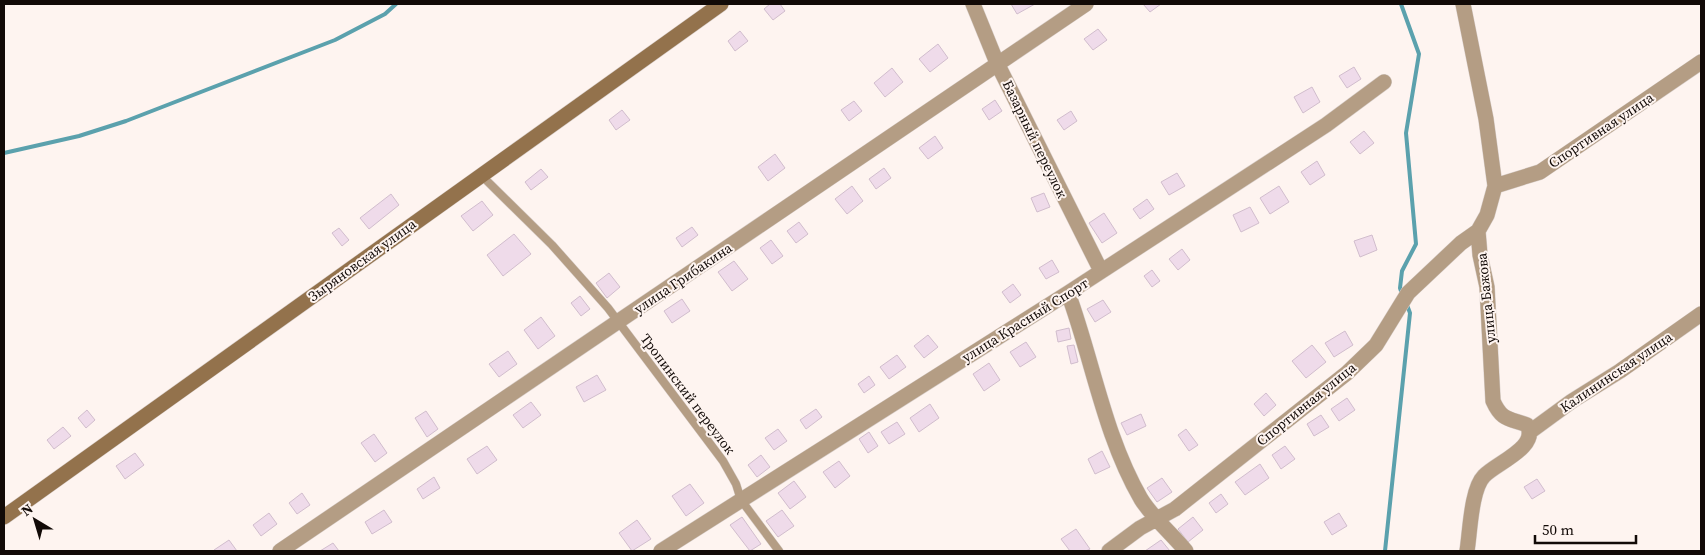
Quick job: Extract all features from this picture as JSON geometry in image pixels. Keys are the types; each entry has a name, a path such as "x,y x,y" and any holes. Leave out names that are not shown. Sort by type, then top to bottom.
{"street":[{"name":"Зыряновская улица","path":"4,517 480,174 721,4"},
{"name":"Базарный переулок","path":"973,4 997,63 1101,272"},
{"name":"улица Грибакина","path":"280,551 1086,4"},
{"path":"1463,4 1486,119 1495,186 1487,215 1478,230"},
{"name":"Спортивная улица","path":"1495,186 1540,172 1701,62"},
{"name":"улица Красный Спорт","path":"661,551 1101,272 1194,209 1326,125 1384,82"},
{"name":"Спортивная улица","path":"1109,551 1157,518 1175,509 1348,373 1376,345 1405,298 1461,243 1478,230"},
{"name":"улица Бажова","path":"1478,230 1480,255 1487,287 1492,401 1503,416 1511,422 1527,425 1531,431"},
{"path":"1068,293 1117,450 1142,501 1186,551"},
{"name":"Калининская улица","path":"1531,431 1701,314"},
{"path":"1467,551 1477,488 1484,476 1509,459 1530,438 1531,431"}],"lane":[{"name":"Тропинский переулок","path":"480,174 552,245 619,322 723,461 736,484 741,500 779,551"}],"building":[{"path":"770,4 780,4 785,11 773,20 764,9"},
{"path":"1011,4 1035,4 1017,14"},
{"path":"1143,4 1161,4 1150,12"},
{"path":"1098,29 1107,40 1093,50 1084,39"},
{"path":"740,31 748,41 735,51 728,41"},
{"path":"938,44 948,58 930,72 919,59"},
{"path":"1354,67 1361,79 1347,88 1339,76"},
{"path":"892,68 903,82 885,97 874,83"},
{"path":"1312,87 1320,102 1303,113 1294,97"},
{"path":"995,100 1002,111 989,120 982,109"},
{"path":"854,101 862,111 849,121 841,110"},
{"path":"622,110 630,120 616,130 609,120"},
{"path":"1071,111 1077,121 1064,130 1057,120"},
{"path":"1364,131 1374,143 1360,154 1350,142"},
{"path":"935,136 943,148 928,159 919,148"},
{"path":"775,154 785,168 768,181 758,167"},
{"path":"1317,161 1325,175 1310,185 1301,172"},
{"path":"884,168 891,178 876,189 869,179"},
{"path":"541,169 548,177 531,190 525,182"},
{"path":"1177,173 1185,186 1169,195 1161,182"},
{"path":"852,186 863,201 847,214 835,199"},
{"path":"1279,186 1289,202 1270,214 1260,198"},
{"path":"1044,193 1050,207 1037,212 1031,198"},
{"path":"391,194 399,205 369,229 360,218"},
{"path":"1147,199 1154,209 1140,219 1133,209"},
{"path":"482,201 493,215 473,231 461,216"},
{"path":"1250,207 1259,223 1241,232 1233,215"},
{"path":"1104,213 1117,233 1102,243 1089,223"},
{"path":"799,222 808,234 796,243 787,231"},
{"path":"692,227 698,235 682,247 676,238"},
{"path":"339,228 349,240 342,246 332,233"},
{"path":"514,234 531,254 503,276 487,255"},
{"path":"1372,235 1377,250 1360,257 1354,241"},
{"path":"771,240 783,256 772,264 760,248"},
{"path":"1182,249 1190,260 1178,270 1169,259"},
{"path":"1052,260 1059,272 1046,279 1039,268"},
{"path":"734,261 748,279 732,291 718,272"},
{"path":"1152,270 1160,281 1152,287 1144,276"},
{"path":"609,273 620,287 607,298 596,283"},
{"path":"1013,284 1021,295 1010,303 1002,292"},
{"path":"580,296 590,309 581,316 571,303"},
{"path":"682,299 690,311 672,323 664,311"},
{"path":"1103,300 1111,312 1095,322 1087,309"},
{"path":"541,317 555,336 538,349 524,330"},
{"path":"1069,328 1071,339 1058,342 1056,331"},
{"path":"1345,331 1353,345 1334,357 1325,343"},
{"path":"928,335 938,347 924,358 914,346"},
{"path":"1026,342 1036,357 1020,367 1010,352"},
{"path":"1074,345 1078,362 1071,364 1067,346"},
{"path":"1312,345 1326,362 1306,378 1292,361"},
{"path":"508,351 517,364 499,377 489,364"},
{"path":"897,355 906,367 889,379 880,367"},
{"path":"989,363 1000,380 984,391 973,374"},
{"path":"597,375 606,390 584,402 576,387"},
{"path":"869,376 875,385 864,393 858,384"},
{"path":"1266,393 1276,405 1264,416 1254,404"},
{"path":"1347,398 1355,410 1339,421 1331,409"},
{"path":"531,402 541,415 523,428 513,415"},
{"path":"930,404 939,418 919,432 910,418"},
{"path":"816,409 822,417 806,429 800,420"},
{"path":"87,410 95,420 86,428 78,418"},
{"path":"426,411 438,429 427,437 415,418"},
{"path":"1141,414 1146,426 1127,435 1121,423"},
{"path":"1321,415 1329,427 1314,436 1307,424"},
{"path":"897,422 905,434 889,444 881,432"},
{"path":"63,427 71,436 54,449 47,440"},
{"path":"778,429 787,441 774,450 765,438"},
{"path":"1186,429 1198,445 1189,451 1178,435"},
{"path":"869,432 878,446 868,453 859,439"},
{"path":"374,434 387,453 375,462 361,443"},
{"path":"487,446 497,460 477,474 467,459"},
{"path":"1285,446 1295,459 1281,469 1272,455"},
{"path":"1102,451 1110,467 1095,474 1088,459"},
{"path":"135,453 144,465 125,479 116,466"},
{"path":"761,455 770,467 757,477 748,465"},
{"path":"839,461 850,476 835,488 823,472"},
{"path":"1260,464 1269,478 1245,495 1235,482"},
{"path":"434,477 440,488 423,499 417,489"},
{"path":"1162,478 1172,492 1157,502 1147,488"},
{"path":"1537,479 1545,491 1532,499 1524,487"},
{"path":"794,481 806,497 790,509 778,493"},
{"path":"690,484 704,503 686,516 672,496"},
{"path":"302,493 310,505 297,514 289,503"},
{"path":"1221,494 1228,504 1216,513 1209,503"},
{"path":"384,510 392,522 372,534 365,522"},
{"path":"782,510 794,526 778,537 766,521"},
{"path":"269,513 277,524 261,536 253,525"},
{"path":"1339,513 1347,526 1332,535 1324,522"},
{"path":"742,517 761,544 750,551 730,525"},
{"path":"1193,517 1203,530 1188,542 1178,529"},
{"path":"637,520 651,539 632,551 619,533"},
{"path":"1076,529 1090,549 1086,551 1070,551 1061,539"},
{"path":"229,540 237,551 214,550"},
{"path":"1161,540 1170,551 1145,551"},
{"path":"333,543 339,551 320,551"}],"waterway":[{"path":"4,153 79,136 126,121 335,40 385,14 396,4"},
{"path":"1401,4 1419,54 1406,133 1416,244 1402,271 1400,288 1402,294"},
{"path":"1385,551 1410,313 1407,305"}]}
